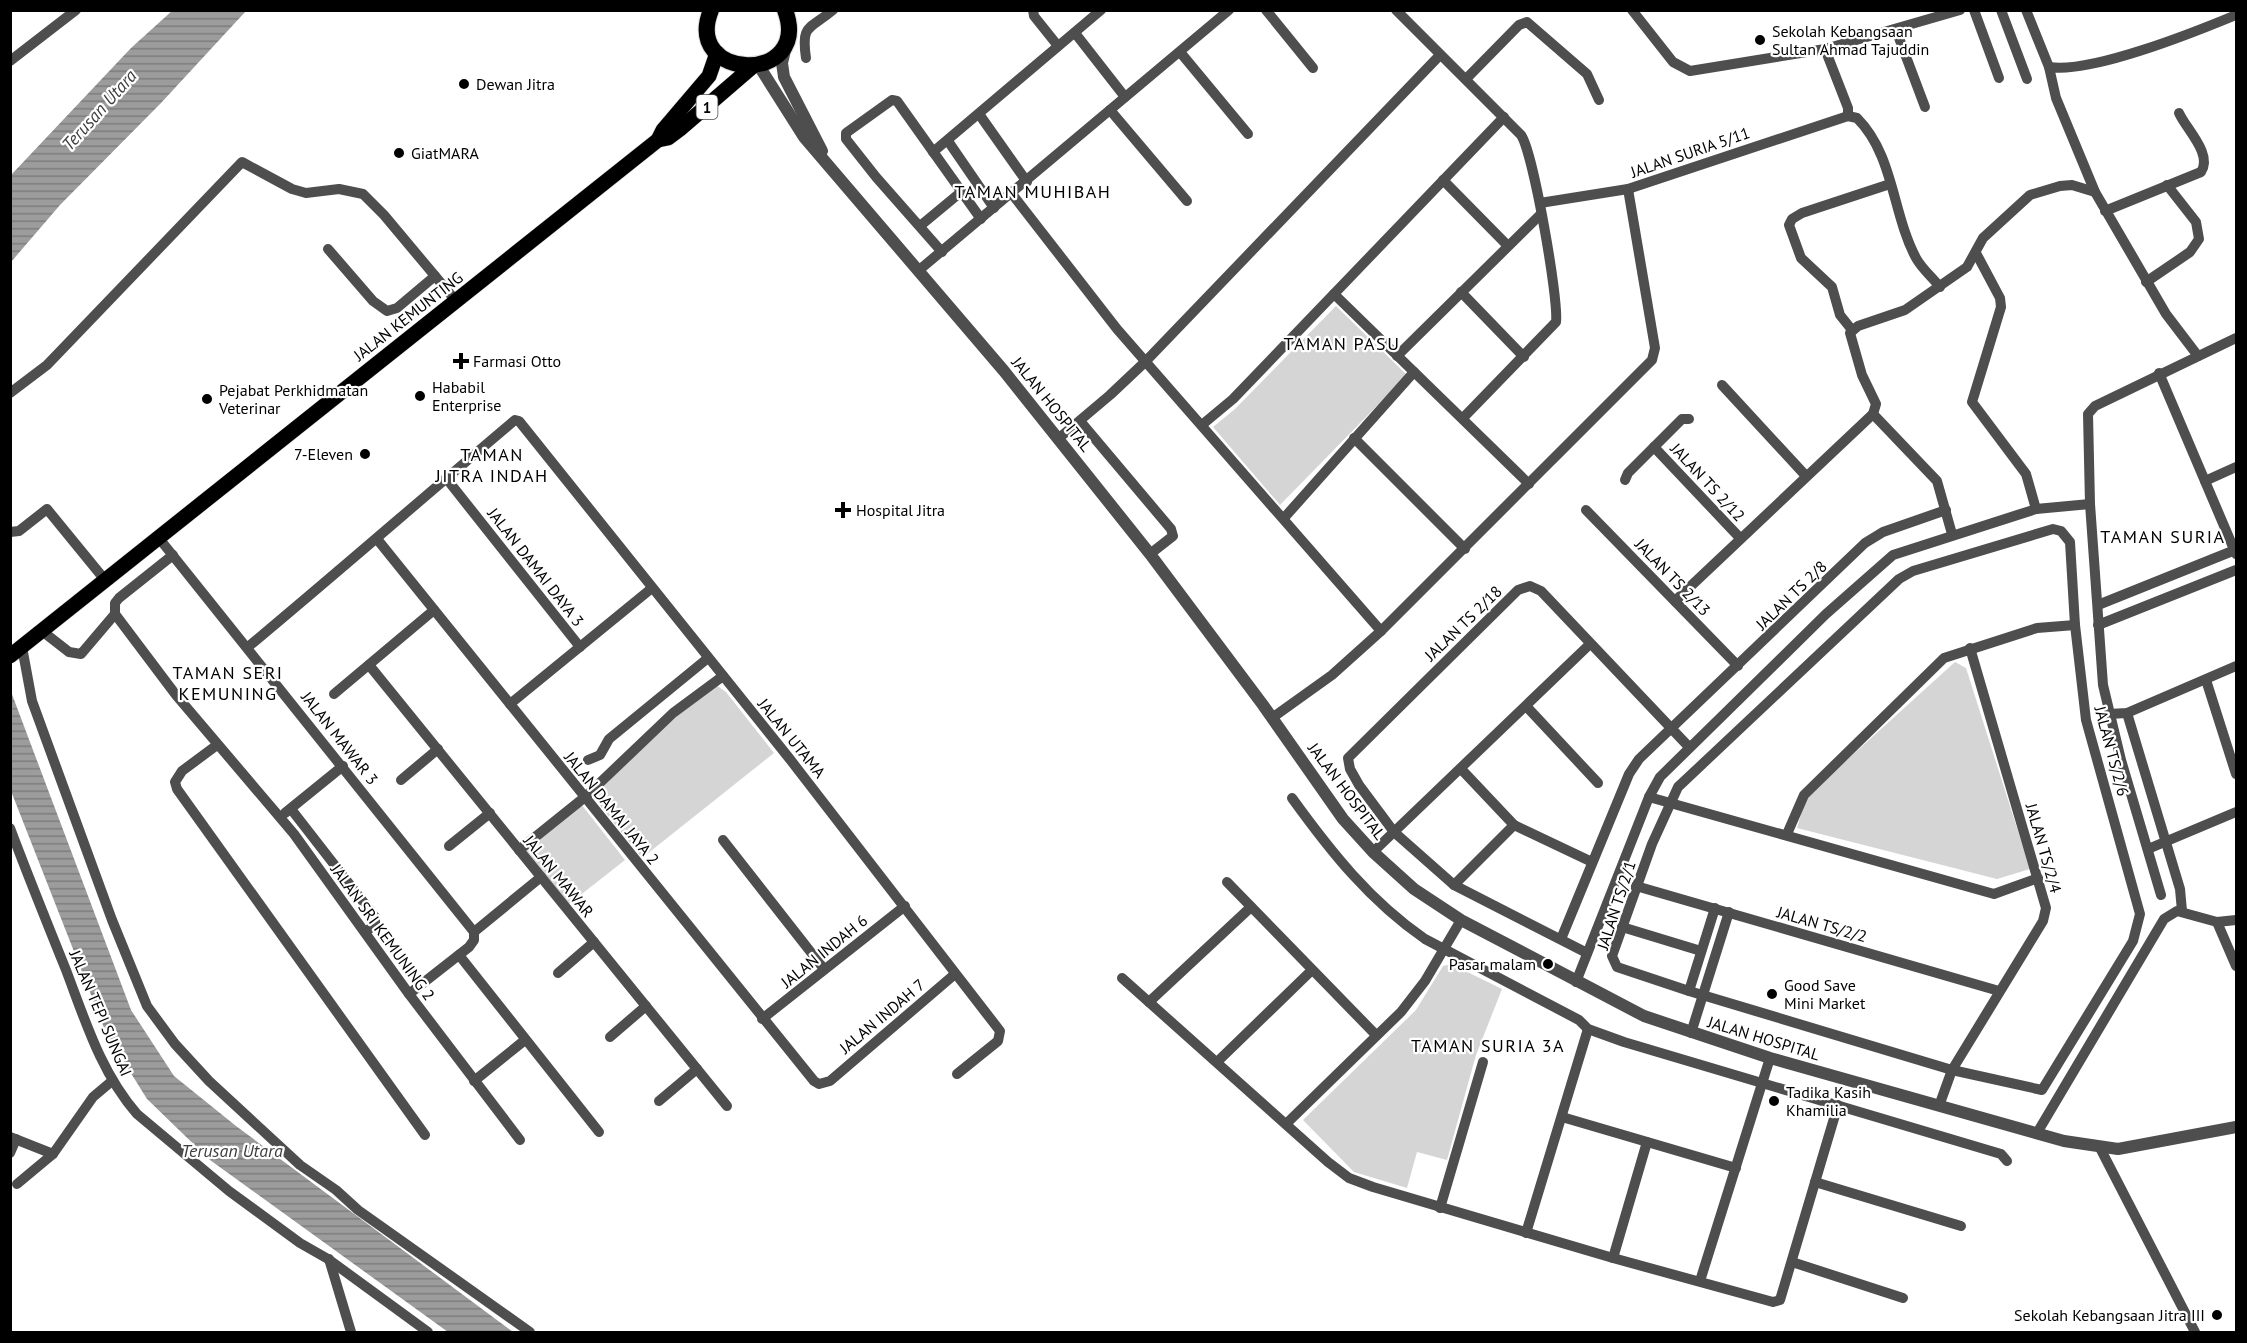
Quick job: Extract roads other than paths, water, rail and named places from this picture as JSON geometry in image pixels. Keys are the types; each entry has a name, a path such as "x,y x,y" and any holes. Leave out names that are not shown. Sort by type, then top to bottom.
{"highway":[{"path":"711,10 708,34 717,53 733,64 756,67"},
{"name":"1","path":"756,67 777,55 790,19"}],"main road":[{"name":"JALAN KEMUNTING","path":"16,651 658,140 663,130 709,76 717,53"},
{"name":"JALAN KEMUNTING","path":"658,140 668,138 756,67"}],"street":[{"path":"10,61 76,10"},
{"path":"806,58 803,38 805,32 833,10"},
{"path":"1033,10 1034,15 1058,46"},
{"path":"933,152 1101,10"},
{"path":"918,271 1027,182 1229,10"},
{"path":"1266,10 1313,68"},
{"path":"1632,10 1673,62 1690,71 1825,49 1960,10"},
{"path":"1974,10 1999,78"},
{"path":"2001,10 2027,80"},
{"path":"2026,10 2049,67 2056,98 2095,192 2146,282 2178,331 2198,356"},
{"path":"1401,12 1440,55 1525,140 1540,208 1557,315 1554,326 1463,418"},
{"path":"2049,67 2069,68 2116,58 2236,15"},
{"name":"JALAN HOSPITAL","path":"790,19 782,63 784,77 827,161"},
{"path":"1466,79 1519,25 1527,22 1587,74 1599,100"},
{"path":"1896,30 1925,107"},
{"path":"1075,33 1125,97"},
{"path":"1825,49 1848,108 1848,116 1857,118 1872,136 1912,249 1923,268 1940,286"},
{"path":"1180,52 1248,134"},
{"path":"1059,438 1145,362 1440,55"},
{"name":"JALAN HOSPITAL","path":"756,67 804,137 827,161 1059,438 1150,554 1272,718 1343,819 1373,852 1414,889 1461,920 1644,1016 1770,1058 2064,1142 2118,1149 2236,1127"},
{"path":"942,252 876,177 845,136 892,100 900,104 981,219"},
{"path":"1110,110 1187,201"},
{"path":"2105,211 2167,185 2192,178 2204,168 2202,152 2179,113"},
{"path":"979,114 1027,182"},
{"name":"JALAN SURIA 5/11","path":"1540,208 1628,189 1848,116"},
{"path":"1203,424 1233,399 1504,117"},
{"path":"948,141 994,208"},
{"path":"10,393 47,365 242,162 292,189 306,193 339,189 363,194 384,215 456,301"},
{"path":"1443,180 1508,245"},
{"path":"1852,330 1840,315 1832,287 1801,258 1789,225 1792,219 1802,213 1890,184"},
{"path":"2146,282 2190,252 2199,238 2200,231 2196,222 2167,185"},
{"path":"1675,600 1873,414 1876,404 1862,375 1849,337 1852,330 1897,314 1967,267 1983,238 2030,195 2060,186 2081,187 2095,192"},
{"path":"1272,718 1332,675 1381,631 1647,366 1654,354 1628,189"},
{"path":"920,226 961,192"},
{"path":"1012,194 1145,362 1203,424 1381,631"},
{"path":"1397,356 1508,245 1540,208"},
{"path":"328,249 373,301 387,311 397,308 435,276"},
{"path":"1976,253 2000,298 2001,307 1972,402 2026,474 2036,509"},
{"path":"1461,292 1524,357"},
{"path":"1334,294 1529,484"},
{"path":"2161,896 2109,714 2098,626 2090,504 2088,414 2096,406 2158,374 2236,338"},
{"path":"1284,518 1414,372"},
{"path":"2098,604 2236,552 2158,374"},
{"path":"1722,385 1806,476"},
{"path":"1873,414 1937,481 1952,534"},
{"path":"1625,480 1628,473 1682,419 1689,419"},
{"name":"JALAN UTAMA","path":"446,478 515,420 523,425 904,906 955,974 989,1014 1002,1035 998,1041 957,1074"},
{"path":"1080,421 1171,529 1173,536 1150,554"},
{"path":"1354,438 1465,549"},
{"name":"JALAN TS 2/12","path":"1654,447 1740,538"},
{"path":"2205,481 2236,467"},
{"path":"248,647 446,478"},
{"name":"JALAN DAMAI DAYA 3","path":"446,478 580,647"},
{"path":"1576,982 1649,796 1660,777 1826,614 1888,559 1952,534 2036,509 2090,504"},
{"path":"10,532 19,531 47,509 105,580"},
{"name":"JALAN TS 2/13","path":"1586,510 1738,666"},
{"name":"JALAN TS 2/8","path":"1561,939 1634,767 1871,538 1946,510"},
{"name":"JALAN TS/2/6","path":"1670,802 1681,783 1892,584 1913,571 2053,529 2061,531 2070,542 2075,625 2085,720 2140,914 2137,933 2042,1090 1952,1070 1703,996"},
{"name":"JALAN MAWAR 3","path":"158,537 344,766 474,932"},
{"name":"JALAN DAMAI JAYA 2","path":"377,539 809,1077 819,1084 830,1081"},
{"path":"42,631 69,652 81,654 115,614 115,603 119,598 173,555"},
{"path":"2098,626 2236,570"},
{"name":"JALAN TS 2/18","path":"1587,953 1454,885 1395,832 1350,769 1347,762 1350,754 1518,590 1530,586 1541,591 1689,747"},
{"path":"510,704 652,588"},
{"path":"334,694 434,610"},
{"name":"JALAN SRI KEMUNING 2","path":"115,614 217,745 280,818 520,1140"},
{"path":"1786,834 1804,795 1944,658 2037,628 2075,625"},
{"path":"1373,852 1462,770 1590,644"},
{"name":"JALAN TS/2/4","path":"1939,1106 1952,1070 2045,915 2038,878 1970,648"},
{"path":"16,651 68,803 141,994 166,1033 209,1081 300,1165 336,1190 358,1210 530,1332"},
{"path":"588,760 600,755 609,739 708,658"},
{"name":"JALAN MAWAR","path":"369,665 727,1106"},
{"path":"2109,714 2127,713 2236,666"},
{"path":"519,850 585,798 673,713 723,676"},
{"path":"2206,680 2236,774"},
{"path":"661,697 673,713"},
{"path":"1526,706 1598,783"},
{"path":"2127,713 2180,889 2182,911"},
{"path":"217,745 182,771 176,782 177,789 425,1135"},
{"path":"401,780 438,749"},
{"path":"280,818 344,766"},
{"path":"1462,770 1515,825 1592,862"},
{"path":"1649,796 1994,894 2038,878"},
{"path":"1292,798 1334,856 1361,886 1403,924 1444,950 1579,1020 1588,1029 1624,1042 2001,1154 2007,1161"},
{"name":"JALAN TS/2/1","path":"1670,802 1636,886 1612,956 1617,967 1703,996"},
{"path":"291,809 375,917 375,925 364,932"},
{"path":"2148,849 2236,812"},
{"path":"449,846 490,813"},
{"path":"1454,885 1515,825"},
{"name":"JALAN TEPI SUNGAI","path":"10,828 112,1082 137,1114 200,1168 300,1243 328,1259 428,1332"},
{"path":"723,840 824,969"},
{"path":"409,994 459,955 474,940 474,932 541,877"},
{"path":"1227,882 1376,1035"},
{"name":"JALAN TS/2/2","path":"1636,886 1999,991"},
{"name":"JALAN INDAH 6","path":"762,1019 904,906"},
{"path":"1149,1002 1251,907"},
{"path":"1689,992 1715,908"},
{"path":"2037,1133 2160,924 2171,913 2182,911 2217,922 2236,920"},
{"path":"1691,1033 1729,912"},
{"path":"1287,1123 1417,992 1461,920"},
{"path":"2217,922 2236,966"},
{"path":"1622,927 1701,951"},
{"path":"558,973 594,942"},
{"path":"459,955 599,1132"},
{"path":"1217,1062 1312,970"},
{"name":"JALAN INDAH 7","path":"830,1081 955,974"},
{"path":"1122,978 1328,1162 1349,1178 1526,1233 1778,1302 1838,1105"},
{"path":"609,1037 646,1006"},
{"path":"1526,1233 1588,1029"},
{"path":"474,1081 525,1040"},
{"path":"1701,1281 1770,1058"},
{"path":"1440,1208 1483,1062"},
{"path":"659,1101 697,1069"},
{"path":"17,1184 53,1154 93,1097 112,1082"},
{"path":"1562,1117 1736,1168"},
{"path":"10,1153 13,1138 53,1154"},
{"path":"1613,1258 1647,1142"},
{"path":"2099,1146 2195,1332"},
{"path":"1815,1182 1961,1226"},
{"path":"328,1259 351,1332"},
{"path":"1792,1262 1904,1298"}],"water":[{"name":"Terusan Utara","path":"173,10 246,11 161,103 60,205 11,262 11,175 131,48"},
{"name":"Terusan Utara","path":"10,689 131,1010 174,1076 236,1126 513,1332 448,1332 210,1160 147,1099 106,1033 11,791"}],"place":[{"name":"Sekolah Kebangsaan Sultan Ahmad Tajuddin","path":"1760,40"},
{"name":"Dewan Jitra","path":"464,84"},
{"name":"GiatMARA","path":"399,153"},
{"name":"Farmasi Otto","path":"461,361"},
{"name":"Hababil Enterprise","path":"420,396"},
{"name":"Pejabat Perkhidmatan Veterinar","path":"207,399"},
{"name":"7-Eleven","path":"365,454"},
{"name":"Hospital Jitra","path":"843,510"},
{"name":"Pasar malam","path":"1548,964"},
{"name":"Good Save Mini Market","path":"1772,994"},
{"name":"Tadika Kasih Khamilia","path":"1774,1101"},
{"name":"Sekolah Kebangsaan Jitra III","path":"2217,1315"}],"district":[{"name":"TAMAN MUHIBAH","path":"1033,191"},
{"name":"TAMAN PASU","path":"1342,343"},
{"name":"TAMAN JITRA INDAH","path":"492,464"},
{"name":"TAMAN SURIA","path":"2163,536"},
{"name":"TAMAN SERI KEMUNING","path":"228,682"},
{"name":"TAMAN SURIA 3A","path":"1488,1045"}]}
